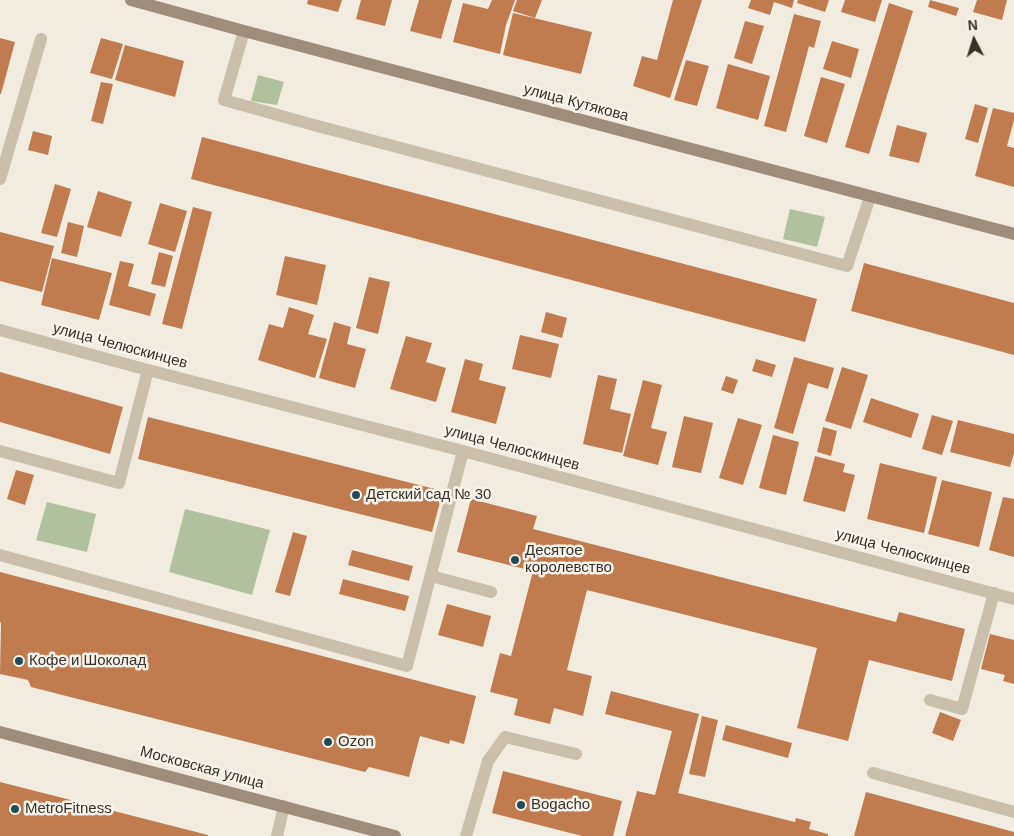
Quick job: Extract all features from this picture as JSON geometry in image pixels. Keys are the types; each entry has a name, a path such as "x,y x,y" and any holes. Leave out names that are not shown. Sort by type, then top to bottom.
{"street":[{"name":"улица Кутякова","path":"131,0 1014,234"},
{"path":"244,31 224,100 310,124 847,266 870,197"},
{"path":"0,179 41,39"},
{"name":"улица Челюскинцев","path":"0,330 1014,599"},
{"path":"0,451 118,483 148,370"},
{"path":"0,555 407,666 463,452"},
{"path":"431,576 491,592"},
{"path":"930,700 962,709 994,594"},
{"name":"Московская улица","path":"0,732 284,806 360,831 395,836"},
{"path":"466,836 488,761 505,737 576,754"},
{"path":"873,773 1014,812"},
{"path":"277,836 284,806"}],"green space":[{"path":"258,75 284,82 277,105 251,101"},
{"path":"790,209 825,217 817,247 783,239"},
{"path":"47,502 96,514 87,552 36,540"},
{"path":"185,509 270,530 252,595 169,572"}],"building":[{"path":"308,0 342,0 338,12 307,4"},
{"path":"361,0 392,0 385,26 356,19"},
{"path":"419,0 452,0 441,39 410,31"},
{"path":"492,0 515,0 506,25 500,54 453,42 463,3 488,9"},
{"path":"517,0 542,0 535,18 513,11"},
{"path":"673,0 702,0 670,98 633,86 642,56 657,60"},
{"path":"751,0 794,0 792,8 774,2 770,15 748,8"},
{"path":"798,0 829,0 825,12 797,3"},
{"path":"845,0 882,0 875,22 841,12"},
{"path":"930,0 959,8 956,16 928,7"},
{"path":"977,0 1007,0 1002,20 973,12"},
{"path":"889,3 913,11 869,154 845,147"},
{"path":"513,13 592,32 581,74 503,55"},
{"path":"794,14 821,21 814,48 809,46 786,132 764,126"},
{"path":"745,21 764,26 752,64 734,58"},
{"path":"0,38 15,42 1,94 0,94"},
{"path":"101,38 123,44 112,79 90,73"},
{"path":"832,41 859,49 851,78 823,69"},
{"path":"125,45 184,61 175,97 115,80"},
{"path":"686,60 709,66 697,106 674,100"},
{"path":"728,64 770,76 758,120 716,108"},
{"path":"821,77 845,84 827,143 804,136"},
{"path":"101,82 113,84 103,124 91,121"},
{"path":"975,104 988,108 978,143 965,139"},
{"path":"993,108 1014,113 1007,146 1014,148 1014,187 975,176"},
{"path":"897,125 927,133 919,163 889,156"},
{"path":"33,131 52,136 48,155 28,150"},
{"path":"202,137 817,299 805,342 191,179"},
{"path":"55,184 71,189 57,237 41,233"},
{"path":"98,191 132,202 121,237 87,227"},
{"path":"160,203 187,211 175,252 148,244"},
{"path":"193,207 212,212 182,329 162,324"},
{"path":"68,222 84,226 77,257 61,253"},
{"path":"0,232 54,246 42,292 0,281"},
{"path":"159,252 173,256 165,287 151,284"},
{"path":"285,256 326,265 317,305 276,295"},
{"path":"52,258 112,273 99,320 41,305"},
{"path":"120,261 134,264 128,286 156,294 150,316 109,305"},
{"path":"864,263 1014,303 1014,355 851,311"},
{"path":"369,277 390,282 378,334 356,328"},
{"path":"289,307 314,315 308,334 327,339 315,378 258,360 269,324 283,328"},
{"path":"546,312 567,318 562,338 541,332"},
{"path":"334,322 351,327 347,344 366,349 355,388 319,378"},
{"path":"520,335 559,344 551,378 512,369"},
{"path":"406,336 432,343 426,362 446,368 436,402 390,389"},
{"path":"794,357 834,368 828,389 808,383 793,434 774,428"},
{"path":"465,359 483,364 479,380 506,387 496,424 451,412"},
{"path":"756,359 776,365 772,377 752,371"},
{"path":"842,367 868,375 851,429 825,421"},
{"path":"0,372 123,407 110,454 0,422"},
{"path":"598,375 617,379 610,409 631,414 622,453 583,444"},
{"path":"726,376 738,380 733,394 721,390"},
{"path":"643,380 662,385 651,428 667,432 658,465 623,456"},
{"path":"871,398 919,414 911,438 863,422"},
{"path":"932,415 953,421 942,455 922,449"},
{"path":"684,416 713,423 701,473 672,467"},
{"path":"148,417 443,491 432,532 138,459"},
{"path":"738,418 762,425 743,485 719,478"},
{"path":"958,420 1014,434 1014,453 1010,467 950,452"},
{"path":"823,427 837,431 831,456 817,452"},
{"path":"773,435 799,442 786,495 759,488"},
{"path":"815,456 845,464 843,472 855,475 845,512 803,501"},
{"path":"880,463 937,477 924,533 867,519"},
{"path":"16,470 34,475 25,505 7,499"},
{"path":"942,480 992,492 979,547 928,534"},
{"path":"1003,497 1014,499 1014,557 989,550"},
{"path":"471,499 537,516 533,529 896,622 899,612 965,629 952,681 869,660 848,741 797,728 817,648 587,590 567,670 592,676 583,716 554,708 550,724 514,715 518,699 490,692 500,653 511,656 533,571 457,552"},
{"path":"293,532 307,536 290,596 275,592"},
{"path":"352,550 413,566 409,581 348,565"},
{"path":"0,572 476,696 464,744 450,740 449,744 420,736 409,777 369,767 365,772 31,687 28,680 0,674"},
{"path":"343,579 409,596 405,611 339,594"},
{"path":"447,604 491,616 483,647 438,635"},
{"path":"990,634 1014,640 1014,684 1003,681 1005,675 981,669"},
{"path":"611,691 699,714 678,793 795,822 796,818 811,822 809,829 828,834 828,836 625,836 637,791 655,795 672,731 605,714"},
{"path":"940,712 961,720 953,741 932,733"},
{"path":"702,716 718,720 705,777 689,774"},
{"path":"726,725 792,743 788,758 722,740"},
{"path":"503,771 622,801 613,836 582,836 492,813"},
{"path":"0,782 208,835 208,836 0,836"},
{"path":"866,792 1014,832 1014,836 854,836"}],"place":[{"name":"Детский сад № 30","path":"356,495"},
{"name":"Десятое королевство","path":"515,560"},
{"name":"Кофе и Шоколад","path":"19,661"},
{"name":"Ozon","path":"328,742"},
{"name":"Bogacho","path":"521,805"},
{"name":"MetroFitness","path":"15,809"}]}
